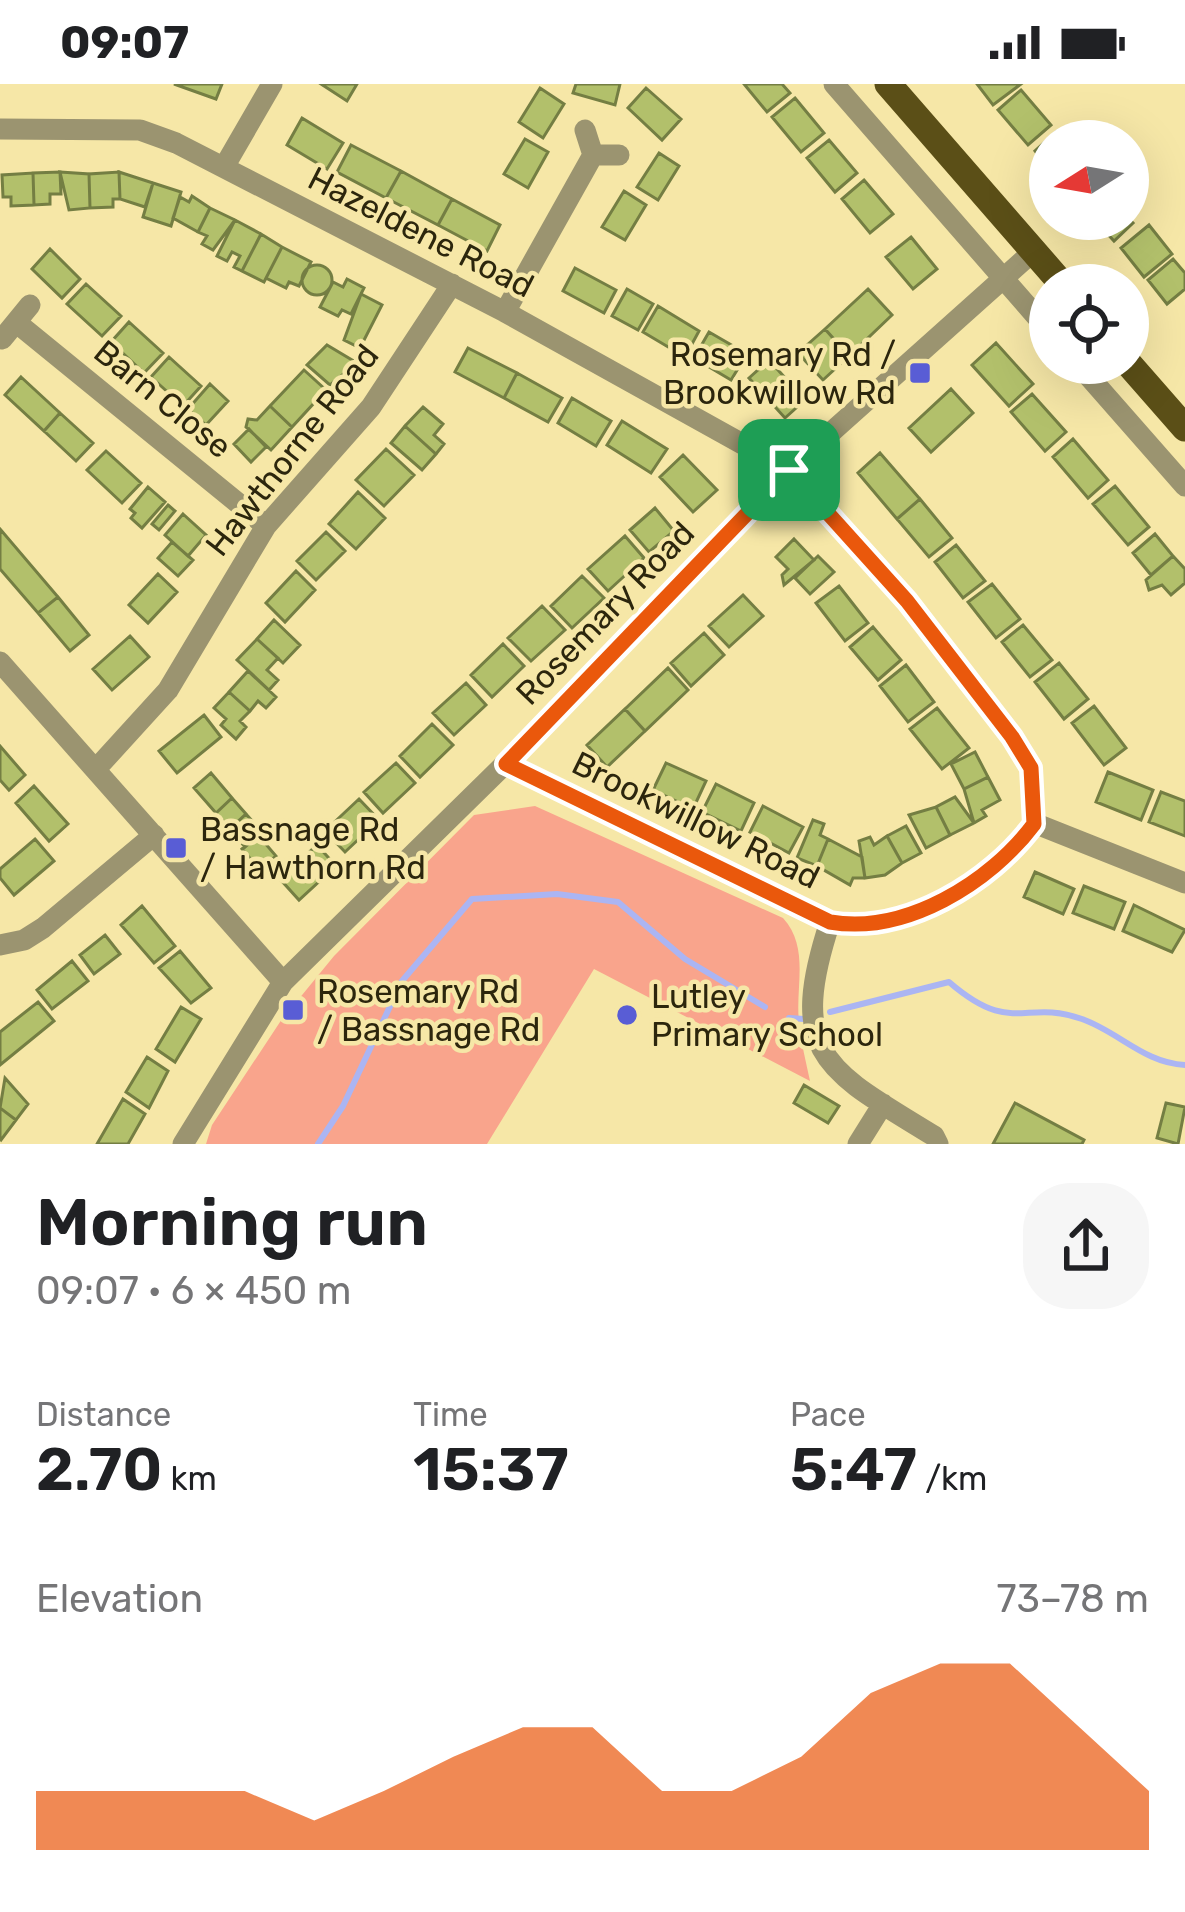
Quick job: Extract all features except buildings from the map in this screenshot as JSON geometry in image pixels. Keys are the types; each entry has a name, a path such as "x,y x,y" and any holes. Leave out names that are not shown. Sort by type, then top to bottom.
{"main road":[{"path":"888,84 1047,264"},
{"path":"1146,384 1185,428"}],"street":[{"path":"224,167 272,84"},
{"path":"834,84 1029,308"},
{"name":"Hazeldene Road","path":"0,130 140,130 224,167 506,312 789,470"},
{"path":"506,312 592,155 585,130"},
{"path":"592,155 619,155"},
{"name":"Rosemary Road","path":"183,1144 283,982 506,764 789,470 1035,250"},
{"name":"Hawthorne Road","path":"96,769 168,690 266,526 371,407 452,284"},
{"name":"Barn Close","path":"16,322 266,526"},
{"path":"1095,384 1185,486"},
{"path":"789,470 907,601 1012,737 1031,768 1034,824 1185,883"},
{"path":"0,662 283,982"},
{"name":"Brookwillow Road","path":"506,764 830,922 882,925 928,907 981,874 1034,824"},
{"path":"0,945 23,940 43,928 154,835"},
{"path":"830,922 810,991 817,1034 829,1066 938,1144"},
{"path":"858,1144 883,1104"}],"shaded area":[{"path":"535,806 783,918 799,955 799,1022 810,1081 594,969 487,1144 206,1144 212,1125 280,1022 334,956 474,815"}],"waterway":[{"path":"318,1144 343,1106 402,981 472,899 557,894 618,902 685,959 765,1007"},
{"path":"830,1012 949,982 988,1008 1082,1019 1157,1059 1185,1065"},
{"path":"789,1018 804,1019"}],"place":[{"name":"Rosemary Rd / Brookwillow Rd","path":"920,373"},
{"name":"Bassnage Rd / Hawthorn Rd","path":"176,848"},
{"name":"Rosemary Rd / Bassnage Rd","path":"293,1010"},
{"name":"Lutley Primary School","path":"627,1015"}],"route":[{"path":"789,470 907,601 1031,768 1034,824 1022,841 928,907 882,925 830,922 506,764 789,470"}]}
